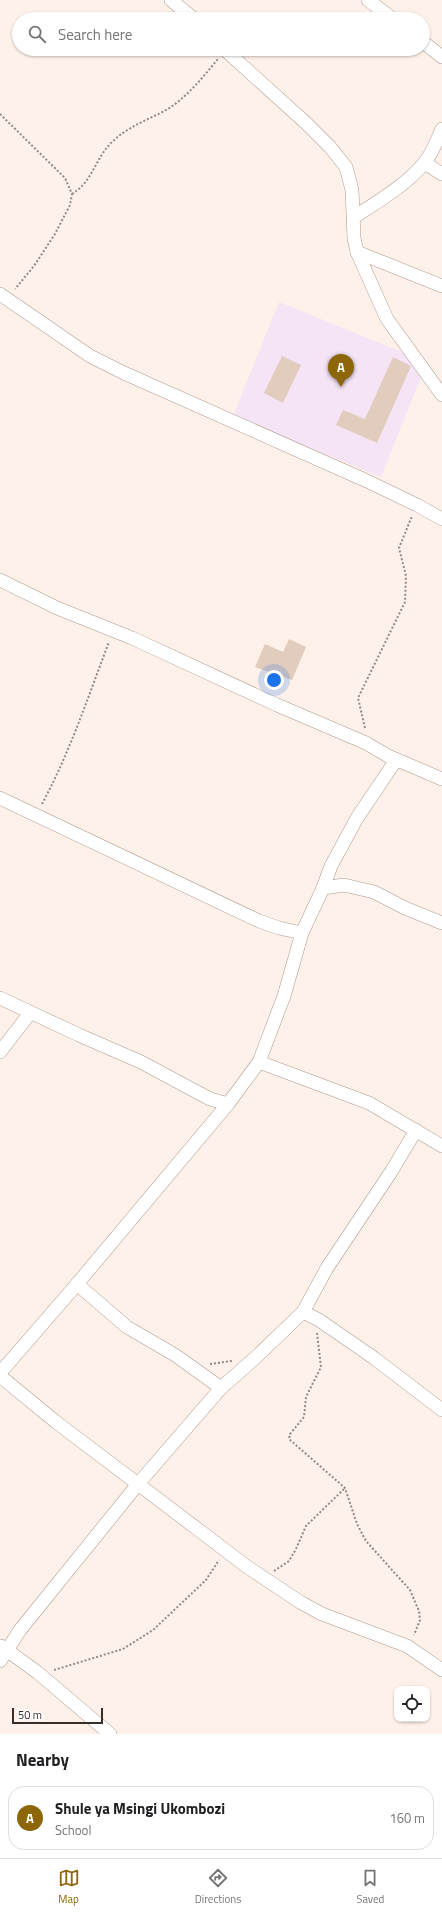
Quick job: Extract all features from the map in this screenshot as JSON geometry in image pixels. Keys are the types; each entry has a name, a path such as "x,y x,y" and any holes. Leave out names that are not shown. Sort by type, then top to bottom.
{"street":[{"path":"171,0 186,12"},
{"path":"368,0 384,12"},
{"path":"430,48 442,57"},
{"path":"231,56 306,123 330,147 346,167 352,190 354,238 357,252 387,319 442,395"},
{"path":"354,217 383,199 425,163 433,150 442,129"},
{"path":"425,163 442,174"},
{"path":"357,252 442,286"},
{"path":"3,297 90,356 417,505 442,519"},
{"path":"0,580 57,608 132,638 277,705 366,743 396,760 442,779"},
{"path":"396,760 357,818 331,866 323,888 302,933 284,996 259,1062 228,1104 0,1374 56,1422 225,1550 300,1602 322,1614 407,1646 442,1670"},
{"path":"0,798 259,920 279,928 302,933"},
{"path":"323,888 344,885 374,892 405,908 442,923"},
{"path":"0,998 30,1013 141,1062 210,1099 228,1104"},
{"path":"0,1052 30,1013"},
{"path":"259,1062 369,1103 442,1146"},
{"path":"110,1734 37,1672 2,1652 138,1484 221,1388 302,1312 327,1268 391,1172 416,1130"},
{"path":"77,1284 127,1327 194,1368 221,1388"},
{"path":"302,1312 319,1320 374,1358 442,1410"}],"path":[{"path":"72,194 81,189 89,179 110,144 128,130 168,108 186,95 219,56"},
{"path":"0,114 66,178 72,194 70,205 55,234 34,266 3,297"},
{"path":"366,743 366,732 358,698 405,602 406,576 399,548 417,505"},
{"path":"35,815 58,775 74,738 114,631"},
{"path":"319,1320 316,1338 321,1367 306,1397 304,1417 290,1434 289,1439 345,1488 357,1524 366,1541 410,1590 419,1611 420,1620 418,1628 407,1646"},
{"path":"194,1368 233,1361"},
{"path":"263,1577 289,1561 306,1526 345,1488"},
{"path":"37,1672 57,1669 123,1649 153,1630 206,1580 225,1550"}],"shaded area":[{"path":"279,302 427,362 381,477 233,416"}],"building":[{"path":"282,356 301,365 283,403 264,393"},
{"path":"393,357 411,366 377,443 336,425 343,410 365,419"},
{"path":"289,639 306,647 292,680 255,667 265,644 283,652"}],"place":[{"name":"Shule ya Msingi Ukombozi","path":"341,387"}]}
